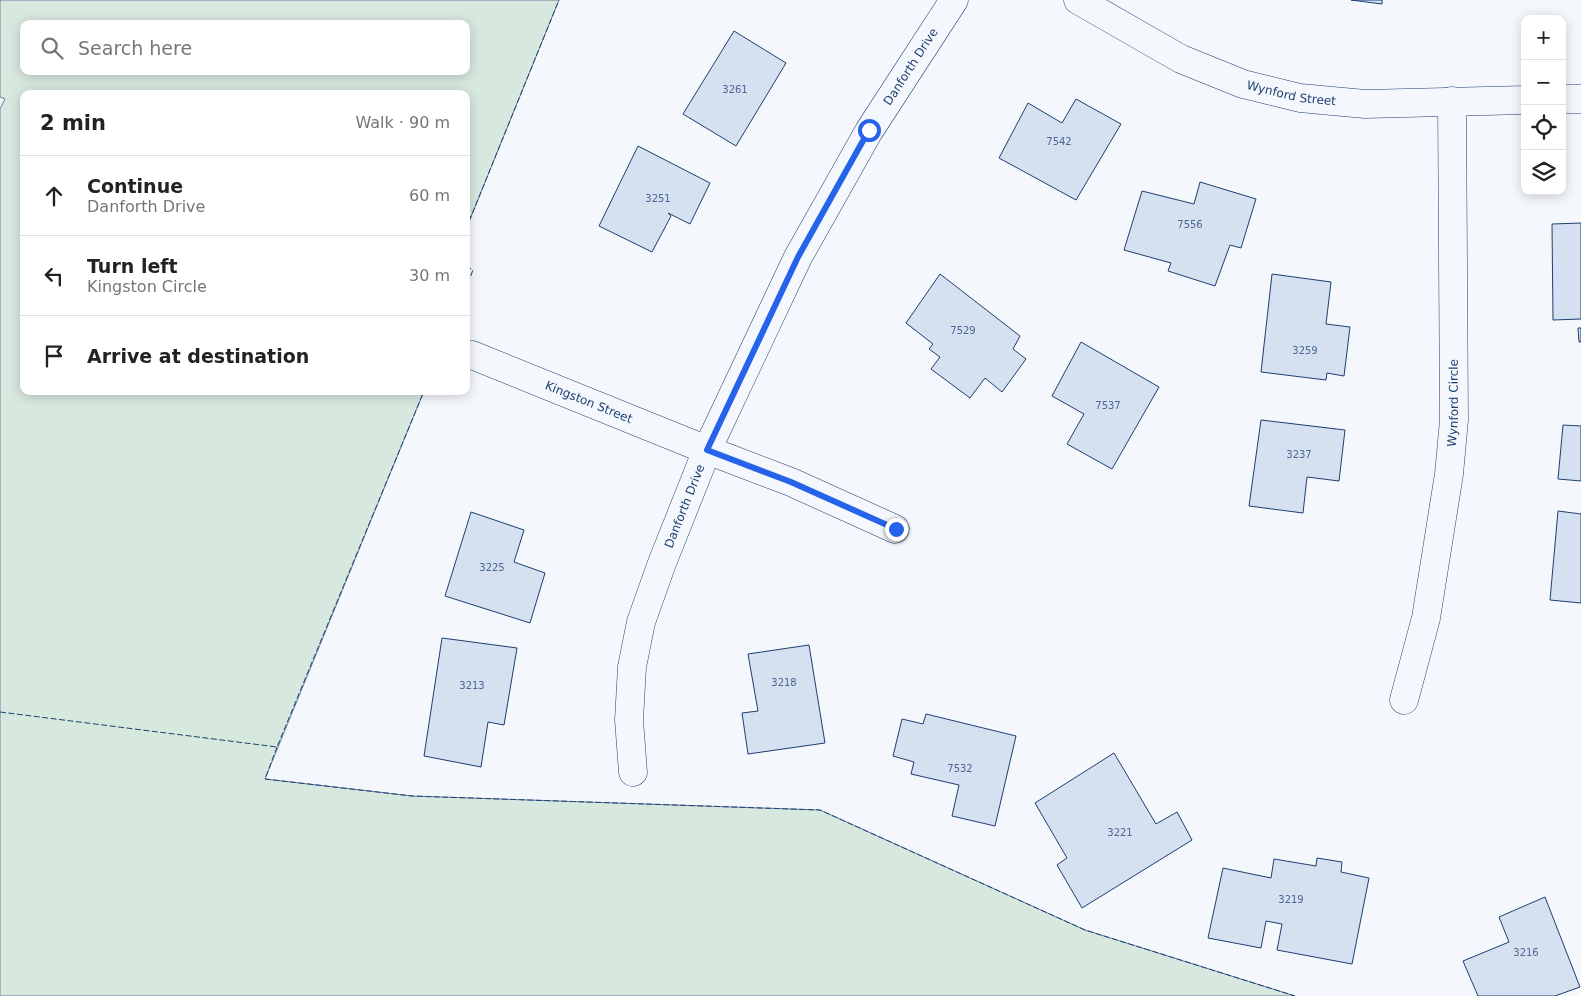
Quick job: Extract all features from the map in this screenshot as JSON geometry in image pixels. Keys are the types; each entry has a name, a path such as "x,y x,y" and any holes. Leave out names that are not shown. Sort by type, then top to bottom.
{"street":[{"name":"Danforth Drive","path":"633,772 629,720 632,667 641,622 662,563 707,450 798,257 869,130 954,0"},
{"name":"Wynford Street","path":"1078,0 1181,59 1243,84 1300,98 1365,104 1521,100"},
{"path":"1566,100 1581,99"},
{"name":"Wynford Circle","path":"1404,700 1426,618 1449,474 1454,420 1452,101"},
{"name":"Kingston Street","path":"472,355 791,482 896,529"}],"shaded area":[{"path":"0,0 559,0 470,219 470,90 20,90 20,395 422,395 265,779 412,796 820,810 1085,930 1295,996 0,996 0,109 5,99 0,97"}],"building":[{"path":"1351,0 1382,0 1382,4"},
{"path":"734,31 786,63 736,146 683,114"},
{"path":"1076,99 1121,124 1076,200 999,158 1028,103 1062,123"},
{"path":"638,146 710,183 690,224 668,213 671,216 652,252 599,226"},
{"path":"1200,182 1256,199 1241,248 1230,245 1215,286 1168,271 1171,263 1124,250 1142,191 1194,204"},
{"path":"1581,223 1581,319 1553,320 1552,224"},
{"path":"940,274 1020,336 1013,349 1026,359 1002,392 985,378 970,398 931,369 940,357 929,349 933,344 906,323"},
{"path":"1272,274 1331,282 1326,324 1350,327 1344,376 1327,373 1326,380 1261,372"},
{"path":"1578,328 1581,328 1581,342 1579,342"},
{"path":"1081,342 1159,387 1112,469 1067,444 1084,414 1052,396"},
{"path":"1261,420 1345,430 1339,481 1307,477 1303,513 1249,506"},
{"path":"1563,425 1581,426 1581,481 1558,479"},
{"path":"1558,511 1581,514 1581,603 1550,600"},
{"path":"471,512 524,530 514,562 545,573 530,623 445,596"},
{"path":"442,638 517,648 504,725 488,722 481,767 424,756"},
{"path":"809,645 825,743 748,754 742,713 758,711 748,654"},
{"path":"926,714 1016,736 995,826 952,816 959,785 911,774 914,762 893,756 902,719 923,724"},
{"path":"1114,753 1156,824 1177,812 1192,840 1082,908 1057,865 1067,858 1035,803"},
{"path":"1317,858 1342,862 1341,872 1369,878 1352,964 1277,950 1282,924 1266,921 1261,948 1208,938 1223,868 1271,878 1274,859 1316,866"},
{"path":"1545,897 1580,987 1555,996 1478,996 1463,961 1509,942 1499,917"}],"fence":[{"path":"470,219 559,0"},
{"path":"470,268 473,270 470,278"},
{"path":"0,712 277,747 422,395"},
{"path":"277,747 265,779 412,796 820,810 1085,930 1295,996"}],"route":[{"path":"869,130 798,257 707,450 791,482 896,529"}]}
